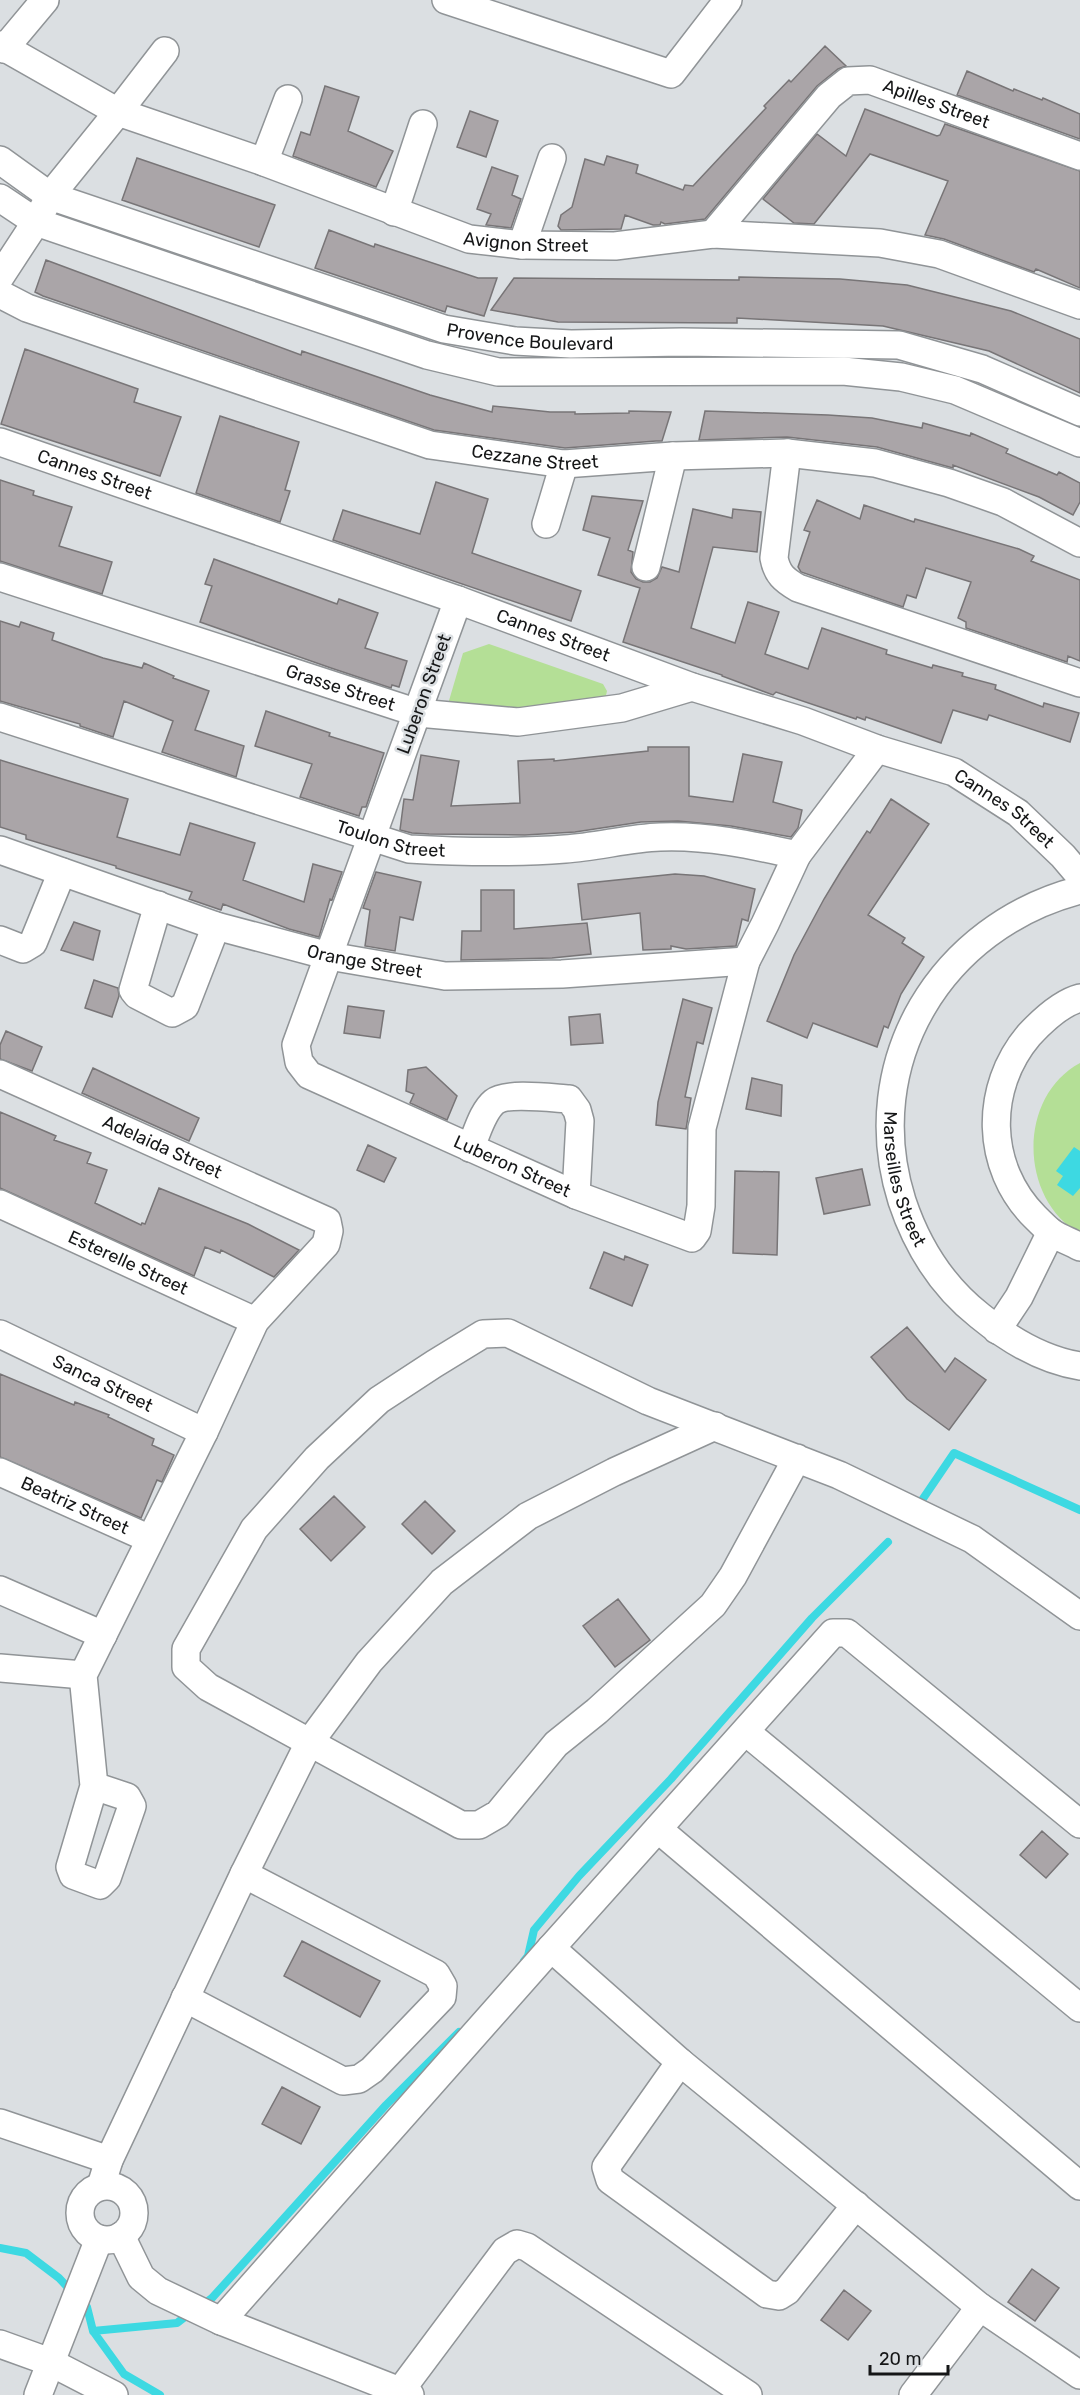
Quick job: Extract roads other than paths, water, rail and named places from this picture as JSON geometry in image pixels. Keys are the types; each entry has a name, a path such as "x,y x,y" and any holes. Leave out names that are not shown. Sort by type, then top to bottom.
{"street":[{"path":"2,47 45,0"},
{"path":"446,0 671,74 728,0"},
{"name":"Avignon Street","path":"2,47 118,112 264,162 469,239 522,245 615,246 713,234 880,243 939,254 1080,305"},
{"path":"0,277 50,196 165,51"},
{"name":"Apilles Street","path":"713,234 829,96 848,81 870,80 1080,156"},
{"path":"264,162 288,99"},
{"path":"394,212 423,124"},
{"path":"522,245 552,158"},
{"name":"Provence Boulevard","path":"0,160 50,196 444,329 515,341 571,344 764,342 899,345 982,369 1080,412"},
{"name":"Provence Boulevard","path":"0,198 36,222 427,356 498,372 843,370 901,377 955,390 1080,443"},
{"name":"Cezzane Street","path":"0,294 27,308 430,445 564,464 673,456 787,453 874,463 949,483 1003,502 1080,543"},
{"name":"Cannes Street","path":"0,442 458,600 692,687 803,721 877,749 954,772 1018,813 1063,856 1080,876"},
{"path":"787,453 774,558 777,572 786,581 798,588 1080,683"},
{"path":"646,567 673,456"},
{"path":"546,524 564,464"},
{"name":"Grasse Street","path":"0,577 418,712 518,722 622,708 692,687"},
{"name":"Luberon Street","path":"458,600 296,1045 299,1062 309,1075 470,1148 576,1195 692,1238 697,1231 701,1206 702,1128 746,961 797,855 877,749"},
{"name":"Toulon Street","path":"0,717 409,849 473,852 567,849 660,837 755,845 797,855"},
{"name":"Orange Street","path":"2,857 62,872 216,926 329,956 445,976 562,974 746,961"},
{"path":"0,940 23,949 33,943 62,872"},
{"name":"Marseilles Street","path":"1080,890 1055,897 1022,911 992,929 964,953 940,980 905,1042 895,1077 891,1113 891,1149 897,1185 908,1219 924,1252 944,1282 969,1308 997,1330 1033,1351 1080,1366"},
{"path":"158,905 133,990 137,996 172,1013 185,1006 216,926"},
{"path":"1080,998 1041,1021 1015,1051 999,1088 995,1128 1003,1168 1022,1204 1051,1232 1080,1247"},
{"name":"Adelaida Street","path":"0,1074 327,1221 329,1231 326,1244 255,1321"},
{"path":"470,1148 488,1110 495,1101 507,1097 569,1099 577,1110 579,1121 576,1195"},
{"name":"Esterelle Street","path":"0,1204 255,1321"},
{"path":"997,1330 1018,1297 1051,1232"},
{"path":"94,1786 83,1675 204,1432 255,1321"},
{"path":"797,1458 733,1576 713,1605 597,1711 556,1744 498,1814 480,1825 461,1825 208,1687 186,1667 186,1649 254,1529 317,1458 379,1400 483,1334 508,1333 648,1401 715,1426 797,1458 839,1475 972,1539 1080,1616"},
{"name":"Sanca Street","path":"0,1334 204,1432"},
{"path":"715,1426 614,1472 528,1516 442,1582 369,1662 309,1743 185,1998 105,2173 82,2200 80,2211 82,2223 88,2233 110,2238 141,2277 158,2291 216,2318 406,2392 505,2251 516,2244 527,2247 733,2391"},
{"name":"Beatriz Street","path":"0,1472 150,1539"},
{"path":"0,1590 103,1635"},
{"path":"216,2318 833,1633 847,1633 1080,1824"},
{"path":"0,1668 83,1675"},
{"path":"746,1732 1080,2008"},
{"path":"658,1828 1080,2186"},
{"path":"185,1998 343,2081 359,2079 372,2070 442,1997 443,1986 436,1974 244,1874"},
{"path":"551,1948 680,2062 980,2307 1080,2375"},
{"path":"680,2062 606,2167 610,2180 767,2294 779,2296 787,2291 856,2205"},
{"path":"0,2122 105,2173 112,2186 122,2189 130,2197 134,2208 134,2219 129,2229 110,2238 86,2274 38,2395"},
{"path":"913,2395 980,2307"},
{"path":"0,2344 50,2362 114,2395"}],"water":[{"path":"1074,1147 1080,1151 1080,1188 1073,1196 1057,1185 1063,1176 1056,1171"}],"waterway":[{"path":"918,1506 954,1453 1080,1510"},
{"path":"524,1961 528,1956 534,1930 579,1876 671,1779 812,1618 888,1542"},
{"path":"203,2305 212,2298 386,2105 459,2032"},
{"path":"0,2248 26,2253 59,2278 73,2293"},
{"path":"82,2302 87,2307 93,2331 124,2374 160,2395"},
{"path":"93,2331 177,2323 190,2313"}]}
